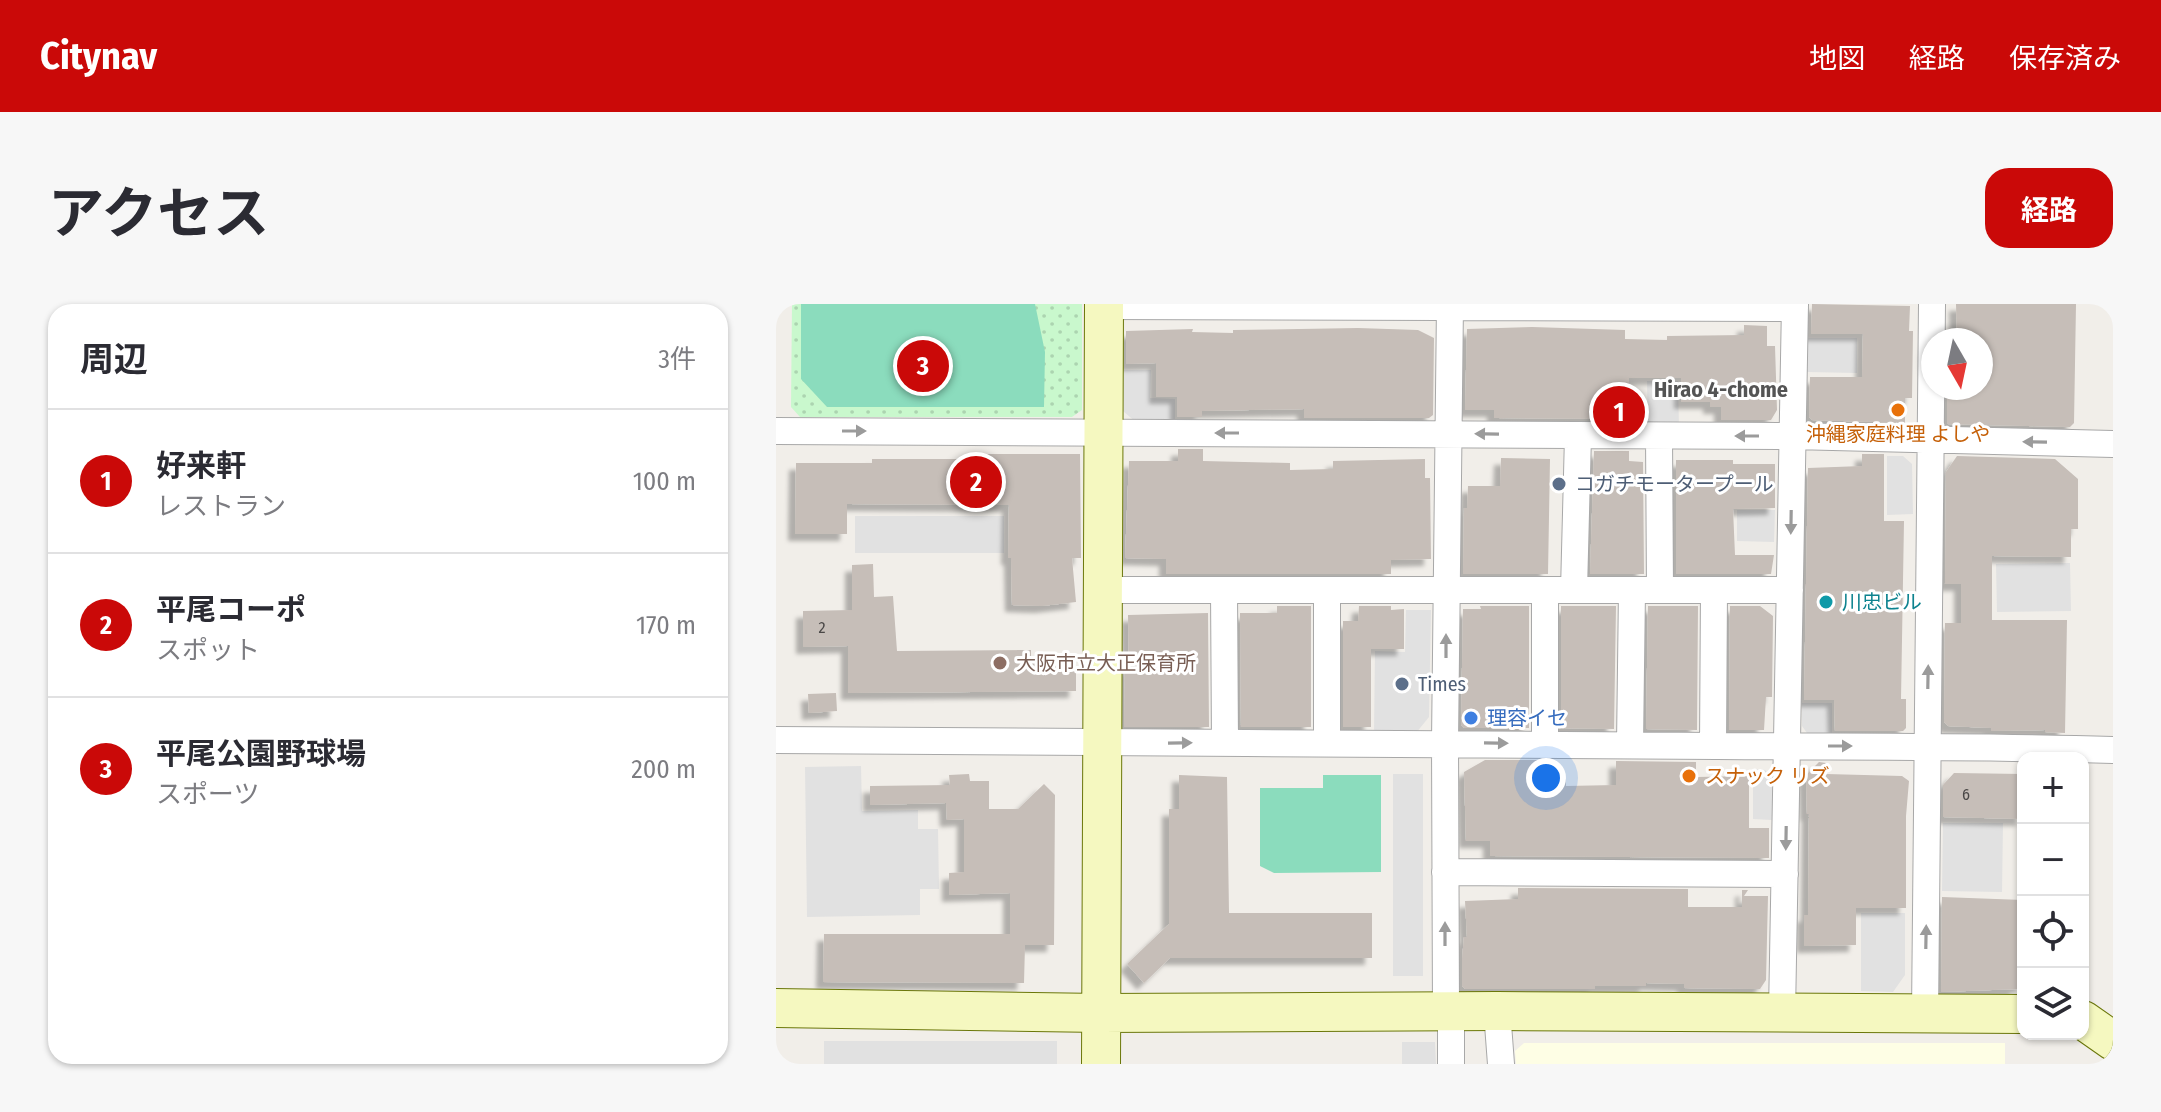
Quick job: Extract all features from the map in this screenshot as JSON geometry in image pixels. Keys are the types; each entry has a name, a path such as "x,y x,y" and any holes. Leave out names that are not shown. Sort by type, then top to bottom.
{"street":[{"path":"1925,1015 1932,304"},
{"path":"1101,1064 1104,305 1795,306 1782,1013"},
{"path":"1450,306 1445,872 1446,1012 1451,1022 1451,1064"},
{"path":"776,431 1792,436 2113,444"},
{"path":"1574,590 1578,436"},
{"path":"1659,436 1660,590"},
{"path":"1103,590 1790,590"},
{"path":"1224,590 1225,743"},
{"path":"1327,590 1327,741"},
{"path":"1545,590 1545,744"},
{"path":"1630,744 1632,590"},
{"path":"1713,746 1714,590"},
{"path":"776,740 1102,744 1327,741 2113,750"},
{"path":"1445,872 1785,874"},
{"path":"776,1008 1101,1013 1497,1011 2017,1014"},
{"path":"1497,1011 1501,1064"},
{"path":"2089,1024 2113,1041"}],"shaded area":[{"path":"1807,338 1857,338 1857,373 1807,372"},
{"path":"1123,370 1151,370 1150,398 1175,399 1175,424 1138,424 1123,411"},
{"path":"1647,381 1678,381 1679,428 1648,428"},
{"path":"1887,456 1903,456 1912,464 1913,514 1887,515"},
{"path":"1737,510 1775,510 1774,542 1737,541"},
{"path":"855,516 1004,516 1004,553 855,553"},
{"path":"2070,563 2071,611 1997,612 1996,564"},
{"name":"Times","path":"1406,610 1431,610 1429,717 1416,733 1374,733 1375,651 1405,652"},
{"path":"1802,703 1832,703 1832,733 1807,733 1802,726"},
{"path":"861,766 862,811 918,810 918,829 938,829 939,889 920,889 920,915 807,917 805,767"},
{"path":"1753,769 1765,770 1772,779 1772,820 1753,819"},
{"path":"1393,774 1423,774 1423,976 1393,976"},
{"path":"1943,823 2003,823 2002,892 1942,891"},
{"path":"1861,913 1905,913 1905,975 1893,992 1861,991"},
{"path":"824,1041 1057,1041 1057,1064 824,1064"},
{"path":"1402,1042 1435,1042 1436,1064 1402,1064"},
{"path":"1524,1043 2005,1043 2005,1064 1516,1064 1515,1051"}],"green space":[{"path":"792,304 1082,304 1082,410 1072,417 800,417 791,407"},
{"path":"801,304 1035,304 1045,352 1044,407 827,407 801,379"},
{"path":"1323,775 1381,775 1381,872 1274,873 1260,866 1260,788 1323,788"}],"building":[{"path":"1812,304 1910,306 1909,331 1913,331 1912,398 1905,398 1905,423 1812,420 1809,417 1810,377 1862,377 1863,334 1811,334"},
{"path":"1956,304 2076,304 2074,423 2070,427 1947,424 1947,400 1993,400 1993,328 1957,328"},
{"path":"1744,325 1767,326 1767,346 1775,346 1777,410 1771,420 1721,420 1721,407 1710,407 1710,402 1681,402 1681,378 1629,378 1629,419 1494,418 1494,410 1465,410 1467,329 1532,327 1625,330 1625,339 1667,340 1667,336 1744,335"},
{"path":"1193,329 1192,332 1233,333 1233,330 1418,330 1434,338 1433,415 1429,418 1304,418 1304,409 1202,411 1202,417 1177,417 1177,397 1156,397 1156,363 1126,364 1126,331"},
{"path":"1178,449 1203,449 1203,461 1290,463 1290,470 1333,469 1333,461 1425,459 1425,478 1430,478 1431,559 1391,560 1391,574 1166,574 1166,559 1125,558 1129,461 1178,461"},
{"path":"1594,451 1629,451 1629,461 1643,462 1644,574 1590,574"},
{"path":"974,454 1080,454 1081,558 1072,558 1076,602 1042,606 1012,605 1011,558 1008,558 1009,505 847,504 847,534 795,534 796,463 975,459"},
{"path":"1862,454 1884,454 1884,521 1904,521 1901,699 1906,699 1906,728 1903,731 1835,731 1834,700 1804,700 1808,468 1862,466"},
{"path":"1957,456 2055,459 2078,479 2078,529 2071,529 2071,557 1992,556 1992,620 2067,620 2065,733 2045,730 1991,731 1991,728 1948,726 1944,722 1945,623 1961,623 1961,584 1945,584 1946,472"},
{"path":"1501,458 1550,459 1548,574 1463,574 1464,508 1467,508 1468,486 1500,486"},
{"path":"1676,460 1775,464 1775,508 1733,509 1735,555 1774,555 1771,574 1676,574"},
{"path":"873,564 874,597 893,596 897,651 1031,650 1031,659 1048,658 1048,664 1076,664 1076,691 848,693 848,646 803,647 803,611 852,610 852,565"},
{"path":"1277,606 1311,606 1311,727 1241,727 1240,613 1277,613"},
{"path":"1359,606 1404,609 1404,649 1371,649 1371,727 1343,727 1343,621 1358,621"},
{"path":"1480,606 1529,606 1529,728 1464,728 1461,725 1463,609 1481,609"},
{"path":"1561,606 1616,606 1614,729 1561,728"},
{"path":"1648,606 1698,606 1697,730 1646,729"},
{"path":"1730,606 1760,606 1773,616 1772,697 1766,697 1764,730 1729,730"},
{"path":"1208,613 1209,727 1124,727 1125,668 1129,668 1128,615"},
{"path":"836,693 837,711 809,713 808,694"},
{"path":"1485,760 1548,760 1548,777 1566,777 1566,786 1616,785 1616,761 1696,762 1696,777 1749,776 1749,828 1769,828 1769,858 1490,856 1490,841 1466,841 1464,772"},
{"path":"1819,762 1826,763 1826,774 1902,776 1909,781 1906,908 1856,908 1856,945 1804,946 1804,915 1808,915 1809,814 1806,775"},
{"path":"1954,773 2017,774 2017,819 1943,817 1943,785"},
{"path":"969,774 970,781 989,781 989,809 1018,809 1044,784 1055,795 1054,945 1025,945 1024,983 823,982 824,934 1010,934 1010,893 949,895 949,873 964,872 964,819 947,820 946,803 870,805 870,786 950,785 949,775"},
{"path":"1179,775 1227,777 1229,913 1372,913 1372,958 1170,958 1144,983 1127,964 1169,924 1169,809 1179,809"},
{"path":"1518,888 1688,889 1688,907 1742,907 1742,890 1748,890 1744,896 1768,896 1766,980 1760,989 1684,988 1684,984 1646,983 1646,986 1595,986 1595,989 1465,989 1462,986 1462,959 1464,937 1467,937 1465,901 1518,899"},
{"path":"1942,897 2017,900 2017,989 1941,992"}],"place":[{"name":"平尾公園野球場","path":"923,366"},
{"name":"沖縄家庭料理 よしや","path":"1898,410"},
{"name":"好来軒","path":"1619,412"},
{"name":"平尾コーポ","path":"976,482"},
{"name":"コガチモータープール","path":"1559,484"},
{"name":"川忠ビル","path":"1826,602"},
{"name":"大阪市立大正保育所","path":"1000,663"},
{"name":"Times","path":"1402,684"},
{"name":"理容イセ","path":"1471,718"},
{"name":"スナック リズ","path":"1689,776"}],"district":[{"name":"Hirao 4-chome","path":"1721,389"}]}
